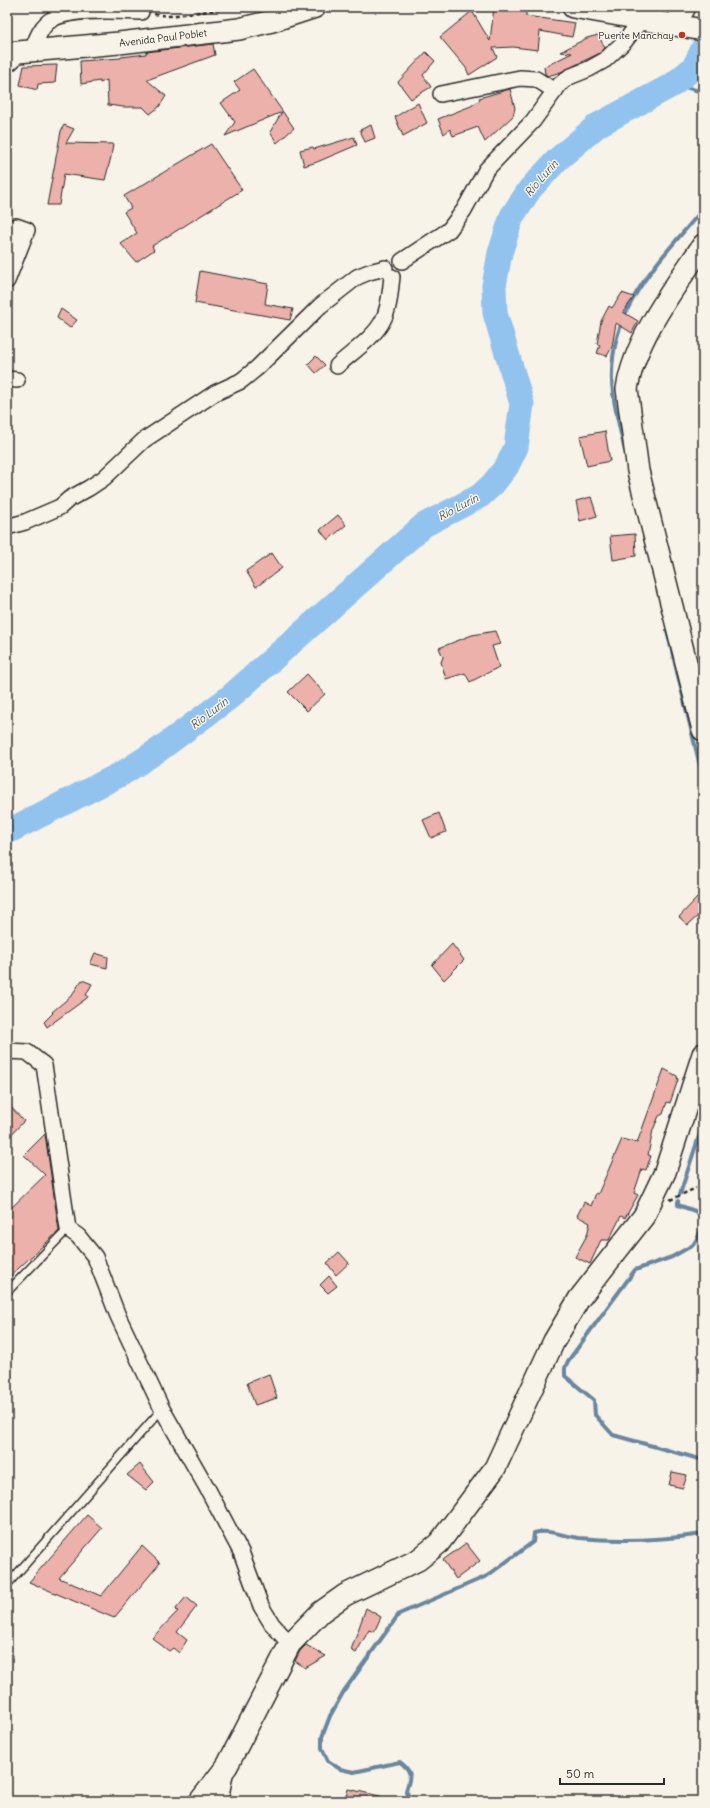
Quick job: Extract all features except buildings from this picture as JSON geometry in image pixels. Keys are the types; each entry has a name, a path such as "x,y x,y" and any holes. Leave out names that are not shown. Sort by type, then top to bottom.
{"street":[{"name":"Avenida Paul Poblet","path":"16,55 246,27 272,21 316,7"},
{"path":"573,7 642,20 687,22"},
{"path":"16,55 54,17 92,9 141,9"},
{"path":"337,366 375,331 383,320 387,311 388,273 386,264 390,259 396,258 402,261 450,230 464,210 486,170 533,121 555,91 569,77 605,60 625,41 642,20"},
{"path":"442,94 520,78 536,79 555,91"},
{"path":"7,248 16,226 27,230 7,281"},
{"path":"703,244 651,325 639,350 629,378 627,389 638,471 703,730"},
{"path":"7,527 25,522 60,507 69,499 104,478 144,440 215,393 241,381 257,368 320,306 358,277 369,272 388,273"},
{"path":"7,1051 27,1052 44,1065 68,1228 78,1236 95,1257 118,1316 162,1409 206,1486 241,1552 261,1606 272,1624 290,1644"},
{"path":"200,1801 227,1766 290,1644 321,1612 339,1599 418,1560 439,1543 496,1468 554,1341 579,1299 644,1216 665,1172 703,1054"},
{"path":"220,1801 227,1766"}],"lane":[{"path":"7,1292 68,1228"},
{"path":"7,1585 162,1409"}],"path":[{"path":"141,9 169,16 240,7 246,27"}],"waterway":[{"name":"Río Lurín","path":"7,832 123,773 160,749 230,697 424,525 480,496 493,484 507,466 516,447 522,404 495,313 494,286 500,253 512,216 530,189 558,159 598,125 674,84 694,67 703,49"},
{"path":"674,84 703,92"},
{"path":"625,451 615,408 612,382 613,355 619,331 628,308 640,287 654,267 703,209"},
{"path":"667,631 703,778"},
{"path":"680,1194 703,1124"},
{"path":"678,1201 678,1205 695,1211 703,1217"},
{"path":"703,1225 693,1245 672,1257 635,1270 568,1361 565,1368 565,1376 594,1400 595,1415 613,1435 703,1460"},
{"path":"412,1801 406,1791 410,1775 407,1769 400,1762 354,1772 340,1769 328,1761 322,1748 322,1737 330,1716 344,1691 399,1614 487,1576 533,1542 534,1533 545,1532 579,1538 625,1540 672,1538 703,1534"}],"place":[{"name":"Puente Manchay","path":"682,35"}]}
